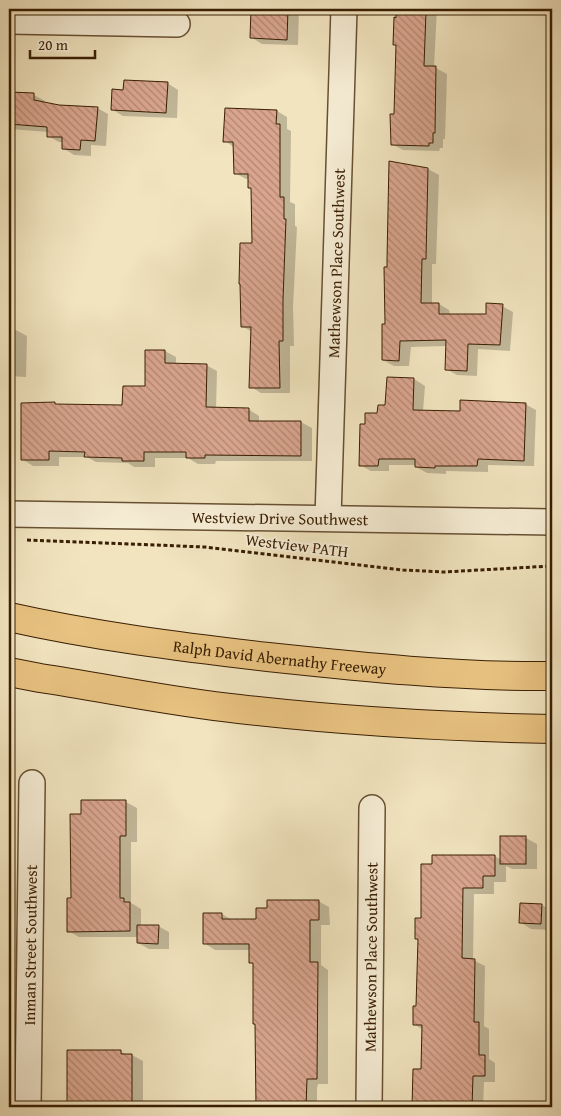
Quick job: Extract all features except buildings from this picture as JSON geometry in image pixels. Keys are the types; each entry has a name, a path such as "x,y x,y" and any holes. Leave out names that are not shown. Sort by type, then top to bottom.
{"highway":[{"name":"Ralph David Abernathy Freeway","path":"9,617 104,636 338,665 459,674 552,676"},
{"path":"9,672 236,709 365,722 552,729"}],"street":[{"name":"Mathewson Place Southwest","path":"328,518 344,9"},
{"path":"9,21 177,24"},
{"name":"Westview Drive Southwest","path":"9,514 552,522"},
{"name":"Inman Street Southwest","path":"28,1107 32,783"},
{"name":"Mathewson Place Southwest","path":"370,1107 372,808"}],"path":[{"name":"Westview PATH","path":"19,540 205,547 403,570 444,572 552,566"}]}
